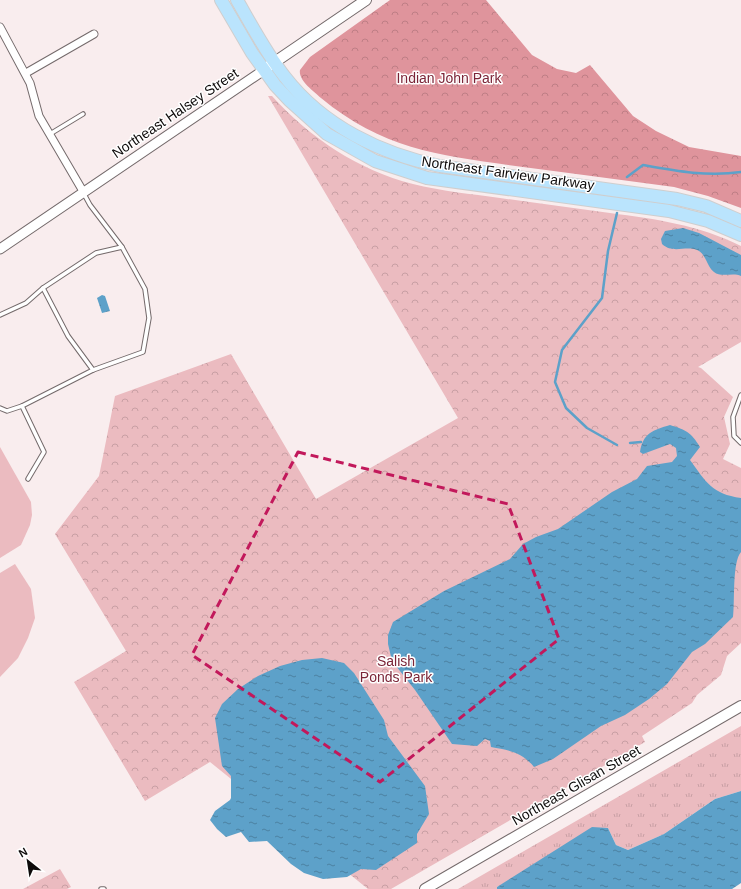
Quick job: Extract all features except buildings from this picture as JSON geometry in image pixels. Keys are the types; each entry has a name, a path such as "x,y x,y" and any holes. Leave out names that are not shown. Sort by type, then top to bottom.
{"main road":[{"name":"Northeast Fairview Parkway","path":"221,0 252,53 289,100 327,134 358,152 394,168 427,178 670,211 708,221 741,235"},
{"name":"Northeast Fairview Parkway","path":"237,0 263,46 286,78 323,115 349,132 398,156 419,162 458,169 677,199 706,206 741,221"},
{"name":"Northeast Halsey Street","path":"264,70 366,0"},
{"name":"Northeast Glisan Street","path":"425,889 741,706"}],"street":[{"path":"0,27 26,73 39,116 84,193"},
{"path":"26,73 94,34"},
{"name":"Northeast Halsey Street","path":"0,249 264,70"}],"lane":[{"path":"50,134 83,114"},
{"path":"0,408 8,411 22,406 93,370 143,352 149,318 145,290 122,247 90,205 84,193"},
{"path":"0,315 26,303 43,288 96,253 122,247"},
{"path":"43,288 68,336 93,370"},
{"path":"741,395 733,417 734,436 741,443"},
{"path":"22,406 44,452 28,479"}],"highlighted area":[{"path":"298,452 508,504 559,639 380,782 192,655"}],"green space":[{"name":"Indian John Park","path":"390,0 486,0 532,55 557,69 576,73 590,65 633,116 656,131 689,147 741,156 741,208 708,196 674,187 494,163 441,154 416,148 368,130 345,116 321,98 301,78 300,70 310,57"},
{"name":"Salish Ponds Park","path":"268,96 272,96 302,126 319,139 354,161 393,178 413,184 445,190 627,215 677,224 709,233 741,246 741,342 698,367 733,397 724,417 730,444 723,459 741,468 741,643 727,656 721,675 697,695 692,703 642,736 645,742 391,889 368,889 210,762 145,801 74,682 126,651 55,534 99,476 115,396 231,354 316,499 458,418"},
{"path":"0,447 31,502 32,515 30,525 21,545 0,558"},
{"path":"15,564 31,589 35,618 28,638 18,658 0,677 0,573"},
{"path":"741,726 741,791 715,799 664,834 628,850 616,845 608,828 497,887 497,889 458,889"},
{"path":"60,869 71,887 67,889 23,889"}],"water":[{"path":"683,228 699,233 741,255 741,276 717,274 711,269 698,250 673,249 662,244 661,239 665,231"},
{"path":"102,295 105,296 110,311 102,313 97,298"},
{"path":"670,425 688,432 697,442 700,447 690,460 706,481 716,490 741,498 741,552 736,564 733,617 705,644 692,652 667,684 649,699 625,715 601,726 553,759 534,767 525,758 514,752 491,747 490,741 485,739 477,746 452,744 415,690 392,661 388,644 388,635 393,622 444,591 510,559 523,544 536,537 558,529 612,492 637,479 647,466 672,462 677,456 676,448 670,444 643,454 640,452 646,436 654,431"},
{"path":"322,658 344,663 354,673 384,720 388,736 425,786 429,814 417,834 417,843 376,870 361,869 347,877 323,879 304,873 291,864 267,841 249,842 241,832 226,837 210,820 215,811 231,798 231,776 222,766 215,718 222,704 238,689 258,676 280,666 302,660"},
{"path":"741,791 741,883 732,889 497,889 497,887 592,827 608,828 616,845 628,850 664,834 715,799"}],"waterway":[{"path":"627,177 643,165 704,174 741,172"},
{"path":"617,213 608,251 602,298 562,350 555,382 566,408 587,428 617,445"},
{"path":"630,443 641,442"}]}
